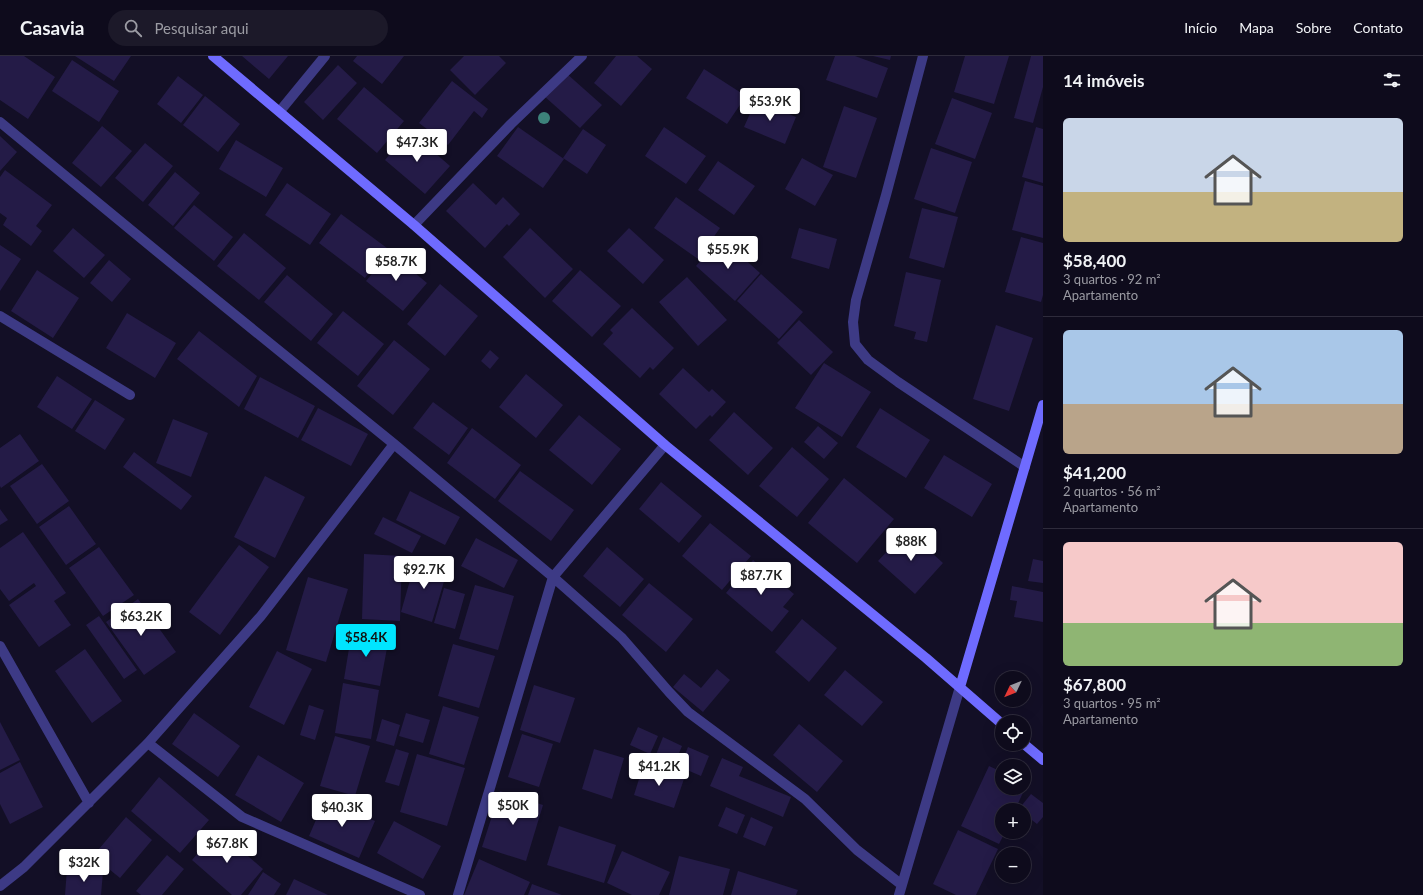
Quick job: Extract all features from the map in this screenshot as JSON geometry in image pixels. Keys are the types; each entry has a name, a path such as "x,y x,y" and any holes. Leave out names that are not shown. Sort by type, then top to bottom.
{"main road":[{"path":"213,56 280,111 414,226 665,445 960,687 995,718"},
{"path":"960,687 1043,405"},
{"path":"1031,750 1043,760"}],"street":[{"path":"280,111 325,56"},
{"path":"414,226 511,124 582,56"},
{"path":"923,56 856,300 853,322 855,344 868,360 898,382 1025,467"},
{"path":"0,122 394,444 553,577 622,638 688,712 805,799 900,890 960,687"},
{"path":"0,316 130,395"},
{"path":"0,886 24,867 90,803 148,742 261,616 394,444"},
{"path":"458,895 553,577 665,445"},
{"path":"0,646 90,803"},
{"path":"148,742 242,817 420,895"}],"building":[{"path":"0,56 24,56 55,77 28,119 0,100"},
{"path":"75,56 131,56 114,81"},
{"path":"242,56 288,56 269,79"},
{"path":"357,56 404,56 382,84 353,61"},
{"path":"464,56 499,56 506,63 475,95 450,70"},
{"path":"616,56 637,56 652,69 621,106 594,83"},
{"path":"835,56 855,56 888,68 877,98 826,80"},
{"path":"873,56 891,56 890,60"},
{"path":"965,56 1009,56 994,104 954,92"},
{"path":"1031,56 1043,56 1043,87 1033,123 1014,118"},
{"path":"72,60 119,91 99,122 52,91"},
{"path":"338,65 357,83 323,120 304,102"},
{"path":"704,69 746,96 727,124 686,98"},
{"path":"566,73 602,105 580,128 544,96"},
{"path":"178,76 203,95 181,123 157,104"},
{"path":"452,81 488,109 482,118 474,111 448,145 419,123"},
{"path":"364,87 404,121 377,153 337,119"},
{"path":"205,96 240,124 218,152 183,125"},
{"path":"952,98 992,113 975,159 935,144"},
{"path":"756,100 796,117 785,144 744,127"},
{"path":"844,106 877,118 856,178 823,167"},
{"path":"102,126 132,151 101,187 72,163"},
{"path":"518,127 564,159 543,188 497,156"},
{"path":"664,127 706,156 686,184 645,156"},
{"path":"1036,127 1043,129 1043,183 1022,177"},
{"path":"583,129 606,145 587,174 563,158"},
{"path":"410,131 450,166 425,194 385,160"},
{"path":"0,136 17,152 0,171"},
{"path":"236,140 283,168 266,197 219,169"},
{"path":"145,143 173,166 143,202 115,178"},
{"path":"931,148 972,162 955,213 914,199"},
{"path":"802,158 833,175 815,206 785,189"},
{"path":"718,161 755,186 734,215 698,190"},
{"path":"5,170 52,205 36,226 42,231 31,246 3,225 7,218 0,213 0,177"},
{"path":"175,172 200,193 173,226 148,205"},
{"path":"1025,181 1043,186 1043,238 1012,230"},
{"path":"287,183 331,214 310,245 265,215"},
{"path":"473,183 496,205 503,197 520,214 509,226 507,224 485,248 446,211"},
{"path":"676,197 720,228 698,259 654,228"},
{"path":"194,205 233,237 214,261 174,228"},
{"path":"922,208 958,217 944,268 909,258"},
{"path":"341,214 387,248 365,278 319,243"},
{"path":"73,228 105,255 84,278 53,251"},
{"path":"530,228 573,269 545,298 503,257"},
{"path":"629,228 664,260 643,284 607,251"},
{"path":"799,228 837,239 829,269 791,258"},
{"path":"244,233 286,268 259,300 217,266"},
{"path":"1021,237 1043,243 1043,295 1041,302 1005,292"},
{"path":"721,238 760,273 735,301 696,266"},
{"path":"0,245 21,259 0,291"},
{"path":"390,252 427,283 403,311 366,281"},
{"path":"109,260 131,279 112,302 90,283"},
{"path":"37,270 79,298 53,338 11,311"},
{"path":"580,270 621,306 592,337 552,301"},
{"path":"906,272 941,280 927,342 914,339 916,332 894,326"},
{"path":"761,274 803,312 779,339 737,301"},
{"path":"287,275 333,314 311,341 264,302"},
{"path":"687,277 727,320 698,346 659,302"},
{"path":"440,284 478,316 445,356 407,324"},
{"path":"632,308 674,348 653,370 650,367 640,378 603,344 613,333 610,330"},
{"path":"343,311 384,344 358,376 317,343"},
{"path":"127,313 176,343 155,378 106,348"},
{"path":"799,320 833,352 811,375 777,343"},
{"path":"996,325 1033,338 1009,411 973,399"},
{"path":"199,331 257,376 239,407 177,359"},
{"path":"394,340 430,369 393,415 357,386"},
{"path":"490,350 499,358 490,369 481,361"},
{"path":"824,363 871,392 842,437 795,408"},
{"path":"683,368 709,392 712,389 726,402 712,417 710,415 696,429 659,394"},
{"path":"526,374 563,405 536,438 499,407"},
{"path":"57,376 92,399 72,429 37,407"},
{"path":"260,377 315,406 298,438 244,409"},
{"path":"95,400 125,419 105,450 75,431"},
{"path":"433,402 468,428 449,455 413,428"},
{"path":"318,408 368,434 351,466 301,440"},
{"path":"880,408 930,440 906,478 856,447"},
{"path":"734,412 773,448 748,475 709,440"},
{"path":"579,415 621,449 592,485 549,450"},
{"path":"173,419 208,433 191,477 156,463"},
{"path":"818,426 838,443 824,459 804,442"},
{"path":"472,428 521,465 495,499 447,463"},
{"path":"20,434 39,461 1,488 0,448"},
{"path":"792,447 829,479 797,517 759,486"},
{"path":"134,452 192,496 181,510 123,467"},
{"path":"944,455 992,484 972,517 924,488"},
{"path":"42,464 69,501 37,524 10,486"},
{"path":"520,471 574,510 551,541 498,501"},
{"path":"265,476 305,497 275,558 234,537"},
{"path":"844,478 894,519 857,563 808,523"},
{"path":"661,482 702,516 679,543 639,509"},
{"path":"410,491 460,517 445,545 396,520"},
{"path":"69,506 96,544 66,565 39,527"},
{"path":"0,509 8,520 0,525"},
{"path":"383,517 421,536 412,553 374,534"},
{"path":"710,523 751,556 722,590 682,556"},
{"path":"907,530 943,563 915,594 878,561"},
{"path":"23,532 66,593 54,601 71,625 39,647 9,605 36,586 34,583 9,601 0,589 0,548"},
{"path":"476,538 518,560 504,588 461,566"},
{"path":"239,545 269,567 220,635 189,612"},
{"path":"99,547 134,595 103,616 69,568"},
{"path":"607,547 644,579 620,607 583,576"},
{"path":"364,554 402,556 400,621 362,619"},
{"path":"416,559 448,568 432,622 401,612"},
{"path":"1033,559 1043,561 1043,583 1028,581"},
{"path":"753,560 794,594 783,607 789,611 772,632 726,593"},
{"path":"308,577 348,589 326,662 286,650"},
{"path":"649,583 693,619 666,652 622,615"},
{"path":"475,585 514,596 498,650 459,639"},
{"path":"1012,586 1043,592 1043,622 1014,617 1017,601 1010,600"},
{"path":"444,588 465,594 455,629 434,623"},
{"path":"138,599 176,652 144,675 106,622"},
{"path":"99,616 137,670 124,679 86,625"},
{"path":"802,619 837,648 809,682 775,652"},
{"path":"352,630 389,637 380,686 344,679"},
{"path":"453,644 495,656 479,708 438,696"},
{"path":"85,649 122,701 92,723 55,671"},
{"path":"277,651 312,669 284,725 249,707"},
{"path":"717,669 730,680 703,712 673,687 684,674 701,688"},
{"path":"845,670 883,702 862,726 824,695"},
{"path":"343,683 379,690 371,739 335,733"},
{"path":"534,685 575,698 560,743 520,730"},
{"path":"309,705 324,710 315,740 300,735"},
{"path":"443,706 479,717 464,765 429,754"},
{"path":"194,713 240,746 218,777 172,744"},
{"path":"406,713 430,720 423,743 399,736"},
{"path":"382,719 400,725 394,746 376,741"},
{"path":"0,722 20,760 0,770"},
{"path":"799,724 843,761 817,792 773,755"},
{"path":"638,727 658,736 650,754 630,745"},
{"path":"522,734 553,744 539,787 508,777"},
{"path":"335,736 370,746 355,796 320,786"},
{"path":"663,737 682,746 674,765 655,757"},
{"path":"688,747 709,756 701,776 680,767"},
{"path":"396,749 409,753 399,786 385,782"},
{"path":"594,749 624,758 612,799 582,789"},
{"path":"417,754 465,768 447,826 400,812"},
{"path":"258,755 304,783 281,822 235,795"},
{"path":"722,758 743,767 739,776 791,797 783,817 710,786"},
{"path":"20,762 43,807 10,824 0,804 0,773"},
{"path":"643,766 684,779 674,808 634,795"},
{"path":"989,766 995,769 995,795 1022,795 1018,803 995,803 995,839 1002,839 999,844 961,826"},
{"path":"159,777 209,820 180,853 131,811"},
{"path":"500,791 543,805 526,861 482,847"},
{"path":"1031,794 1043,803 1043,817 1037,824 1031,819 1031,803 1024,803"},
{"path":"325,799 375,821 359,858 309,836"},
{"path":"726,807 745,815 737,834 718,826"},
{"path":"126,817 152,840 120,878 93,856"},
{"path":"751,817 773,827 765,846 743,837"},
{"path":"394,821 441,846 423,879 377,853"},
{"path":"559,826 616,845 604,883 547,865"},
{"path":"218,830 263,869 241,895 232,895 192,860"},
{"path":"958,830 995,848 995,855 976,895 956,895 933,884"},
{"path":"622,851 670,872 659,895 632,895 607,883"},
{"path":"167,855 184,869 162,895 141,895 136,891"},
{"path":"679,856 730,869 723,895 669,895"},
{"path":"479,859 530,882 524,895 464,895"},
{"path":"67,869 103,872 101,895 65,895"},
{"path":"738,871 798,890 796,895 731,895"},
{"path":"263,872 281,884 274,895 248,895"},
{"path":"294,879 328,895 286,895"},
{"path":"532,884 562,895 528,895"}]}
